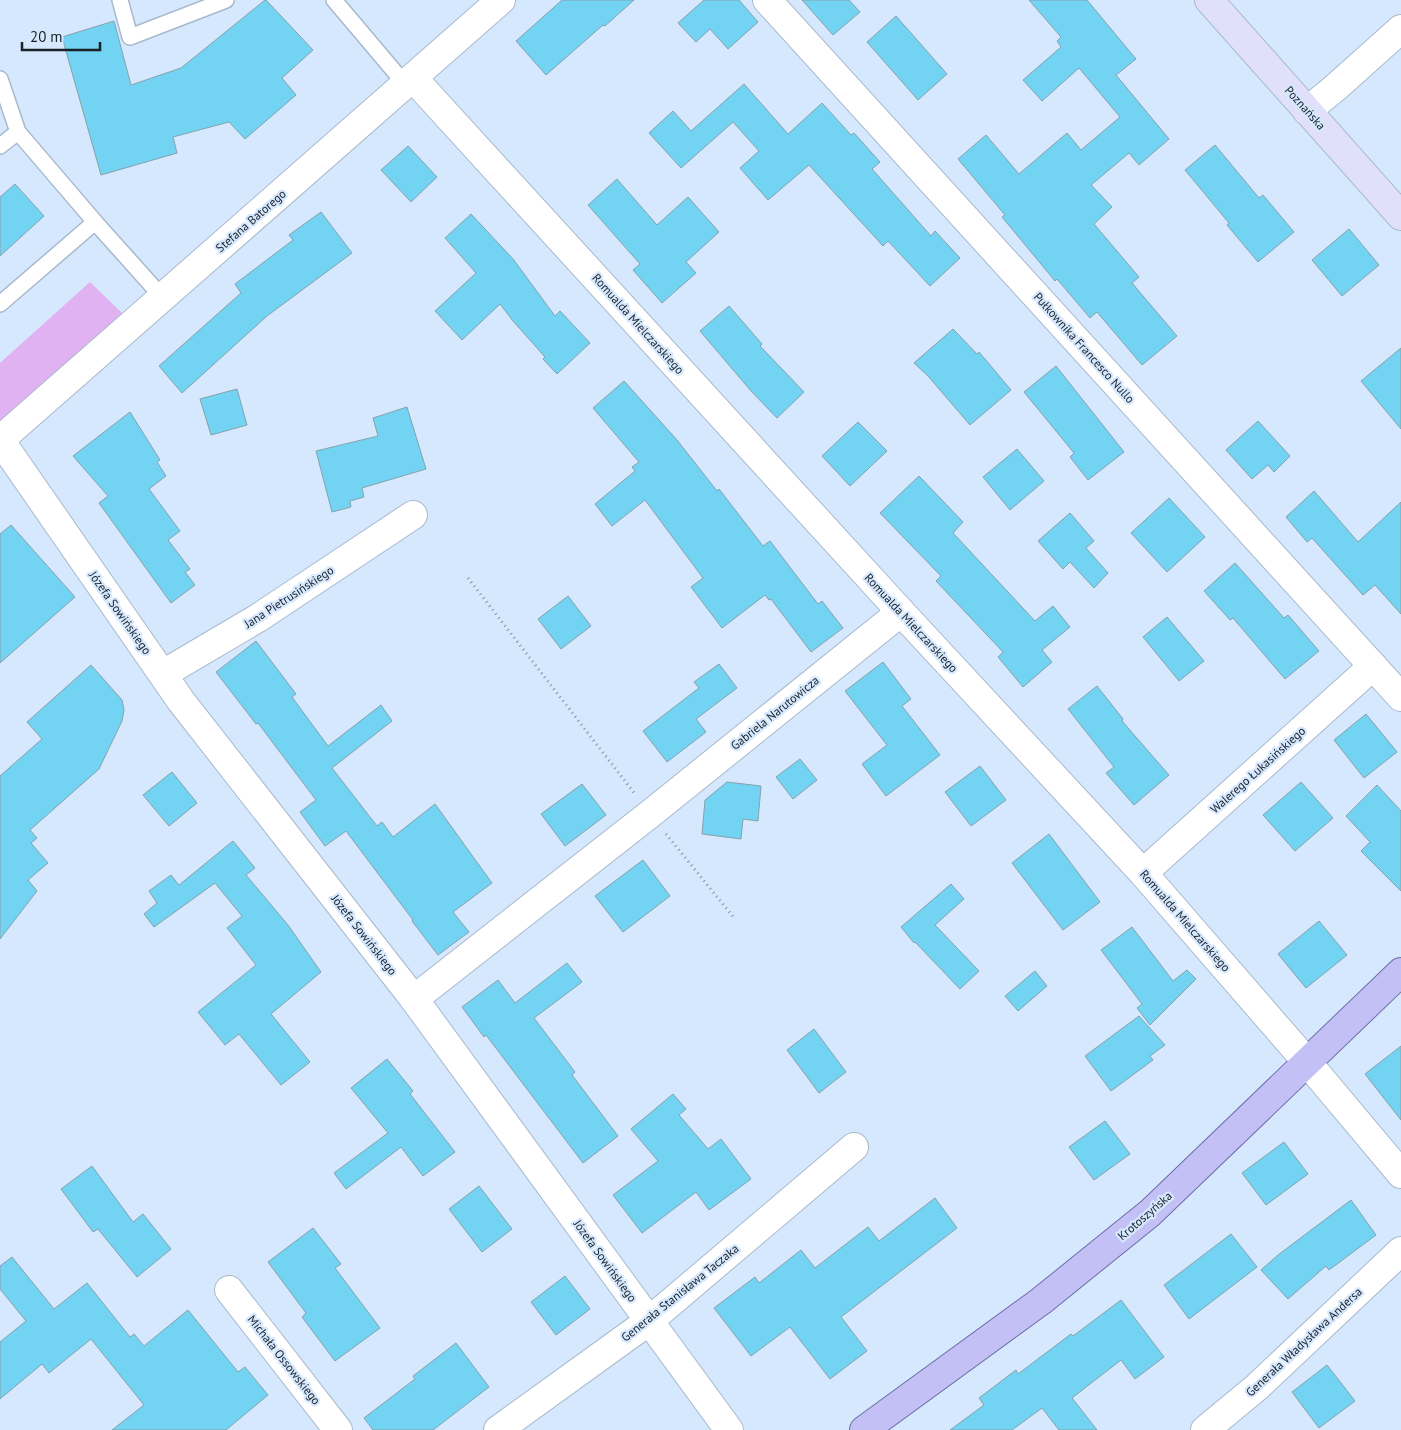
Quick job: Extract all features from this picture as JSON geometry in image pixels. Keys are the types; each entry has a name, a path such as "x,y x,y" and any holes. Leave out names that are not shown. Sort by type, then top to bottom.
{"main road":[{"name":"Poznańska","path":"1209,0 1401,216"},
{"name":"Krotoszyńska","path":"864,1430 1042,1301 1150,1214 1401,972"}],"street":[{"name":"Stefana Batorego","path":"0,440 500,0"},
{"name":"Pułkownika Francesco Nullo","path":"767,0 1401,696"},
{"path":"1307,111 1401,29"},
{"name":"Romualda Mielczarskiego","path":"409,81 1143,873 1307,1062 1401,1174"},
{"name":"Józefa Sowińskiego","path":"0,440 181,701 414,999 729,1430"},
{"name":"Jana Pietrusińskiego","path":"162,674 258,618 414,515"},
{"name":"Gabriela Narutowicza","path":"414,999 650,814 901,612"},
{"name":"Walerego Łukasińskiego","path":"1143,873 1373,666"},
{"name":"Generała Stanisława Taczaka","path":"498,1430 649,1321 854,1147"},
{"name":"Generała Władysława Andersa","path":"1205,1430 1257,1387 1401,1251"},
{"name":"Michała Ossowskiego","path":"229,1290 338,1430"}],"lane":[{"path":"120,0 130,37 226,0"},
{"path":"334,0 409,81"},
{"path":"0,78 18,132 163,298"},
{"path":"0,146 18,132"},
{"path":"0,304 95,222"}],"path":[{"path":"468,578 650,814 735,919"}],"shaded area":[{"path":"90,282 124,315 0,425 0,363"}],"building":[{"path":"265,0 313,50 282,78 296,95 245,139 229,122 173,137 177,153 101,175 62,37 114,21 131,85 181,68"},
{"path":"562,0 634,0 546,75 516,41"},
{"path":"704,0 739,0 758,22 728,49 710,29 696,42 678,23"},
{"path":"802,0 849,0 860,12 833,35"},
{"path":"1029,0 1087,0 1136,59 1116,75 1169,139 1139,165 1129,153 1091,185 1112,207 1094,224 1139,277 1132,283 1177,336 1142,365 1097,312 1090,318 1057,279 1055,281 1002,217 1005,215 958,159 986,135 1019,174 1067,133 1081,150 1120,117 1079,68 1042,101 1023,80 1061,47 1057,41 1061,37"},
{"path":"896,16 947,74 918,100 867,42"},
{"path":"744,84 788,134 822,103 851,135 854,133 880,162 872,169 931,236 935,231 960,258 930,286 888,241 883,246 809,165 768,200 740,168 759,151 733,122 681,168 649,133 673,111 691,131"},
{"path":"1215,145 1259,198 1263,195 1294,232 1258,262 1227,225 1229,223 1185,170"},
{"path":"408,146 437,177 411,202 381,170"},
{"path":"617,179 657,225 688,197 719,232 686,262 696,273 662,303 633,270 640,264 588,205"},
{"path":"15,184 44,216 0,256 0,197"},
{"path":"321,212 352,253 267,316 182,393 159,366 241,293 235,284 293,240 289,235"},
{"path":"471,214 513,259 555,316 560,311 590,343 557,374 500,304 462,340 435,311 476,273 445,238"},
{"path":"1349,229 1379,265 1342,296 1312,260"},
{"path":"729,306 762,344 760,346 804,392 777,418 751,391 700,331"},
{"path":"953,329 977,354 979,352 1011,390 970,425 928,376 914,363"},
{"path":"1401,348 1401,429 1361,381"},
{"path":"1056,366 1124,452 1088,480 1070,457 1074,453 1024,392"},
{"path":"624,381 677,440 717,491 719,489 763,546 770,541 818,604 822,601 843,628 811,652 771,599 769,600 765,595 722,628 691,587 703,578 645,500 612,526 595,504 635,471 632,467 639,462 593,408"},
{"path":"237,389 247,425 211,435 200,399"},
{"path":"407,407 426,469 362,488 364,497 350,501 351,507 332,512 316,451 378,436 373,418"},
{"path":"130,412 160,460 157,462 166,476 149,489 180,531 168,540 190,569 185,572 195,585 171,603 99,503 108,496 73,456"},
{"path":"1258,421 1290,456 1274,472 1268,465 1252,479 1226,450"},
{"path":"858,422 887,451 850,486 822,456"},
{"path":"1017,449 1044,481 1010,510 983,477"},
{"path":"919,476 963,522 953,533 1035,621 1053,606 1070,627 1042,650 1052,662 1023,687 998,657 1003,652 936,581 941,576 880,513"},
{"path":"1314,491 1358,542 1401,502 1401,614 1375,585 1363,595 1312,538 1307,542 1286,517"},
{"path":"1169,498 1205,537 1167,572 1131,533"},
{"path":"1070,513 1094,541 1086,548 1108,573 1094,588 1070,562 1063,569 1038,541"},
{"path":"11,525 75,597 0,663 0,534"},
{"path":"1235,563 1284,618 1288,615 1319,651 1285,679 1233,618 1230,620 1204,591"},
{"path":"568,596 591,626 561,649 538,619"},
{"path":"1167,617 1204,661 1179,681 1143,637"},
{"path":"256,641 296,694 292,697 328,746 381,705 392,721 332,768 377,826 382,822 393,837 435,804 492,883 453,912 469,932 438,955 346,831 325,846 300,812 316,800 258,723 256,724 216,672"},
{"path":"883,662 911,699 902,706 940,755 886,796 862,764 887,745 845,691"},
{"path":"719,664 737,688 696,719 706,732 667,762 643,731 699,688 694,682"},
{"path":"91,665 122,700 124,710 122,721 99,769 30,830 37,838 31,843 48,863 28,880 37,891 0,939 0,776 42,739 27,722"},
{"path":"1097,686 1123,719 1122,721 1169,775 1134,805 1106,773 1114,767 1068,709"},
{"path":"1366,714 1397,752 1364,778 1334,740"},
{"path":"800,759 817,780 793,799 776,777"},
{"path":"980,766 1006,800 971,826 945,792"},
{"path":"172,772 197,803 169,826 143,795"},
{"path":"727,782 761,786 758,821 743,819 741,839 702,834 705,800"},
{"path":"1301,782 1333,818 1295,851 1263,815"},
{"path":"582,784 606,815 565,846 541,814"},
{"path":"1377,785 1401,811 1401,891 1361,851 1370,842 1346,816"},
{"path":"1049,834 1100,902 1063,930 1012,863"},
{"path":"233,841 255,868 246,875 288,925 321,972 271,1014 310,1062 281,1085 239,1034 225,1045 198,1012 256,965 227,928 242,916 215,883 154,927 144,914 157,903 149,891 171,875 179,885"},
{"path":"643,860 670,896 623,932 595,896"},
{"path":"951,884 964,899 935,925 979,971 960,989 914,943 901,927"},
{"path":"1319,921 1347,955 1306,988 1278,954"},
{"path":"1132,927 1173,981 1187,970 1196,979 1150,1025 1137,1008 1142,1004 1101,950"},
{"path":"567,963 582,982 534,1018 575,1072 572,1075 618,1136 583,1163 486,1035 484,1037 462,1007 498,980 515,1003"},
{"path":"1035,971 1047,986 1018,1011 1005,996"},
{"path":"1139,1016 1165,1045 1150,1056 1153,1060 1111,1091 1085,1056"},
{"path":"814,1029 846,1072 819,1093 787,1050"},
{"path":"1401,1046 1401,1120 1365,1074"},
{"path":"387,1059 413,1091 410,1094 455,1152 423,1176 401,1147 346,1189 334,1173 388,1133 351,1088"},
{"path":"673,1094 686,1109 679,1115 708,1149 721,1139 751,1179 709,1210 696,1192 642,1233 613,1195 658,1161 631,1129"},
{"path":"1105,1121 1130,1154 1094,1180 1069,1147"},
{"path":"1284,1142 1308,1174 1266,1205 1242,1173"},
{"path":"92,1166 133,1222 143,1214 171,1249 137,1277 98,1229 93,1232 61,1189"},
{"path":"479,1186 512,1229 482,1252 449,1209"},
{"path":"935,1198 957,1228 841,1317 867,1351 830,1379 790,1327 751,1356 714,1308 755,1277 759,1283 801,1250 815,1268 868,1227 879,1241"},
{"path":"1351,1200 1376,1235 1329,1270 1326,1266 1288,1299 1261,1270"},
{"path":"313,1228 341,1264 335,1268 380,1328 335,1361 302,1317 306,1313 268,1262"},
{"path":"1231,1234 1257,1267 1189,1319 1164,1285"},
{"path":"12,1257 54,1309 87,1283 130,1337 134,1334 144,1346 188,1310 238,1372 245,1367 268,1395 226,1430 112,1430 144,1405 91,1339 49,1373 42,1364 0,1399 0,1342 26,1321 0,1289 0,1266"},
{"path":"565,1276 590,1309 556,1335 531,1302"},
{"path":"1121,1300 1164,1357 1135,1379 1121,1360 1072,1398 1097,1430 1059,1430 1042,1408 1012,1430 950,1430 984,1405 979,1398 1016,1370 1018,1374 1071,1334 1073,1336"},
{"path":"456,1343 489,1387 433,1430 373,1430 364,1418 415,1379 413,1376"},
{"path":"1327,1365 1355,1401 1319,1428 1292,1392"}]}
